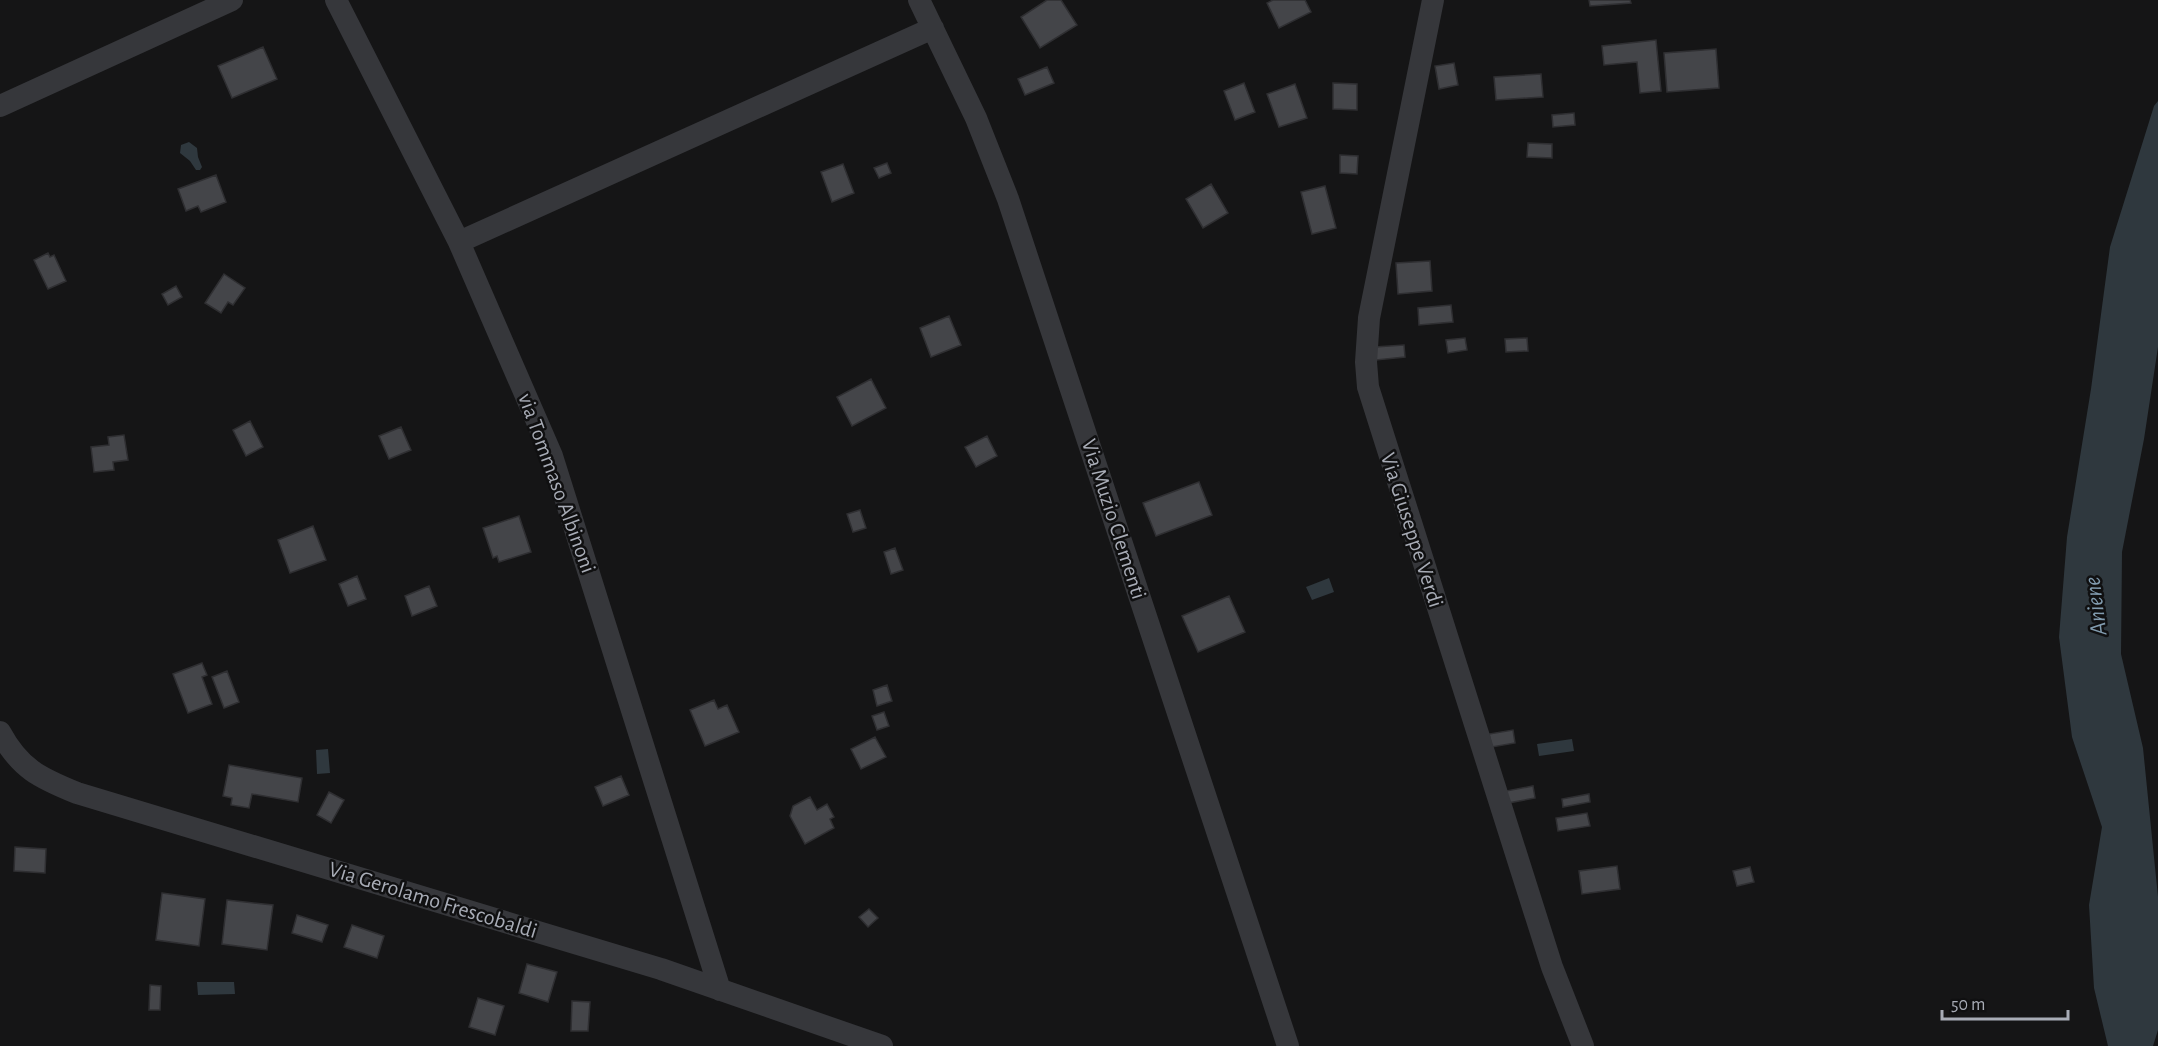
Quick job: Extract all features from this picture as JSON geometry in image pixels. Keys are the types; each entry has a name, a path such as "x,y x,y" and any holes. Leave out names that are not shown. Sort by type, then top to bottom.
{"street":[{"path":"0,106 232,0"},
{"name":"via Tommaso Albinoni","path":"336,0 459,242 552,456 720,990"},
{"name":"Via Muzio Clementi","path":"919,0 984,137 1008,199 1288,1046"},
{"name":"Via Giuseppe Verdi","path":"1433,0 1370,318 1367,379 1372,405 1546,947 1583,1046"},
{"path":"459,242 933,28"},
{"name":"Via Gerolamo Frescobaldi","path":"0,732 10,749 31,771 44,780 77,793 662,969 882,1046"}],"water":[{"name":"Aniene","path":"2158,101 2158,347 2144,439 2122,552 2121,654 2143,748 2158,897 2158,1030 2153,1046 2108,1046 2094,988 2089,905 2102,827 2072,737 2059,637 2067,537 2091,389 2110,247 2154,106"},
{"path":"189,142 197,148 202,167 200,170 196,170 180,153 181,145"},
{"path":"1329,578 1334,592 1312,600 1306,587"},
{"path":"1572,739 1574,751 1539,756 1537,744"},
{"path":"328,749 330,773 317,774 316,750"},
{"path":"197,982 234,982 235,994 198,995"}],"building":[{"path":"1047,0 1061,0 1077,25 1040,48 1021,17"},
{"path":"1273,0 1305,0 1311,12 1279,28 1267,3"},
{"path":"1589,0 1630,0 1631,3 1590,6"},
{"path":"1656,40 1661,91 1640,93 1637,62 1604,65 1602,46"},
{"path":"263,47 277,79 232,98 218,66"},
{"path":"1716,49 1719,88 1667,92 1664,53"},
{"path":"1454,63 1458,85 1439,89 1435,66"},
{"path":"1047,67 1054,83 1025,95 1018,79"},
{"path":"1541,74 1543,97 1496,100 1494,77"},
{"path":"1244,83 1255,112 1235,120 1224,91"},
{"path":"1333,83 1357,84 1357,110 1333,109"},
{"path":"1295,84 1307,118 1279,127 1267,94"},
{"path":"1574,113 1575,125 1553,127 1552,115"},
{"path":"1528,143 1552,144 1552,158 1527,157"},
{"path":"1340,155 1358,156 1357,174 1340,173"},
{"path":"887,163 891,173 879,178 874,168"},
{"path":"843,164 854,193 832,202 821,172"},
{"path":"216,175 226,202 201,212 198,206 186,211 178,189"},
{"path":"1211,184 1228,213 1203,228 1186,199"},
{"path":"1325,186 1336,228 1312,234 1301,192"},
{"path":"48,253 50,257 54,255 66,281 48,289 34,260"},
{"path":"1430,261 1432,291 1398,294 1396,263"},
{"path":"224,274 245,288 233,305 228,302 221,313 205,303"},
{"path":"176,286 182,297 168,305 162,294"},
{"path":"1451,305 1453,322 1419,325 1418,308"},
{"path":"949,316 961,345 931,357 920,328"},
{"path":"1465,338 1467,350 1448,353 1446,340"},
{"path":"1527,338 1528,351 1506,352 1505,339"},
{"path":"1404,345 1405,357 1376,360 1375,347"},
{"path":"871,379 886,408 852,426 837,397"},
{"path":"250,421 263,447 246,456 233,430"},
{"path":"401,427 411,450 389,459 379,436"},
{"path":"124,435 128,460 113,462 114,470 94,472 91,447 109,445 108,437"},
{"path":"987,436 997,456 976,467 965,447"},
{"path":"1199,482 1212,515 1156,536 1143,503"},
{"path":"860,510 866,528 853,532 847,514"},
{"path":"519,516 531,552 499,562 497,556 493,558 483,528"},
{"path":"313,526 326,560 290,573 278,540"},
{"path":"895,548 903,570 891,574 884,552"},
{"path":"357,576 366,599 348,606 339,584"},
{"path":"429,586 437,606 412,616 405,596"},
{"path":"1229,596 1245,632 1198,652 1182,616"},
{"path":"202,663 207,675 202,677 212,704 188,713 173,674"},
{"path":"227,671 239,702 224,708 212,677"},
{"path":"887,685 892,701 877,706 873,690"},
{"path":"714,700 718,709 727,705 739,732 705,746 690,710"},
{"path":"884,712 889,726 877,730 872,716"},
{"path":"1513,730 1515,743 1492,747 1489,734"},
{"path":"875,737 886,757 861,769 851,749"},
{"path":"229,765 302,778 298,802 252,794 249,808 231,805 232,798 223,796"},
{"path":"621,776 629,795 603,806 595,787"},
{"path":"1533,786 1535,798 1508,803 1506,791"},
{"path":"329,792 344,800 331,823 317,815"},
{"path":"1589,794 1590,802 1563,807 1562,799"},
{"path":"810,797 817,810 827,804 834,817 830,819 834,828 805,844 790,816 793,806"},
{"path":"1587,813 1590,826 1558,831 1556,818"},
{"path":"15,847 46,849 45,873 14,871"},
{"path":"1617,866 1620,889 1582,894 1579,871"},
{"path":"1750,867 1754,882 1737,886 1733,871"},
{"path":"162,893 205,899 199,946 156,940"},
{"path":"227,900 273,905 267,950 222,944"},
{"path":"869,909 878,918 868,927 859,917"},
{"path":"297,915 328,925 322,942 292,933"},
{"path":"352,925 384,936 377,958 344,947"},
{"path":"527,964 557,972 548,1002 519,993"},
{"path":"150,985 161,986 160,1010 149,1010"},
{"path":"478,998 504,1006 495,1035 469,1027"},
{"path":"572,1001 590,1002 588,1031 571,1031"}]}
